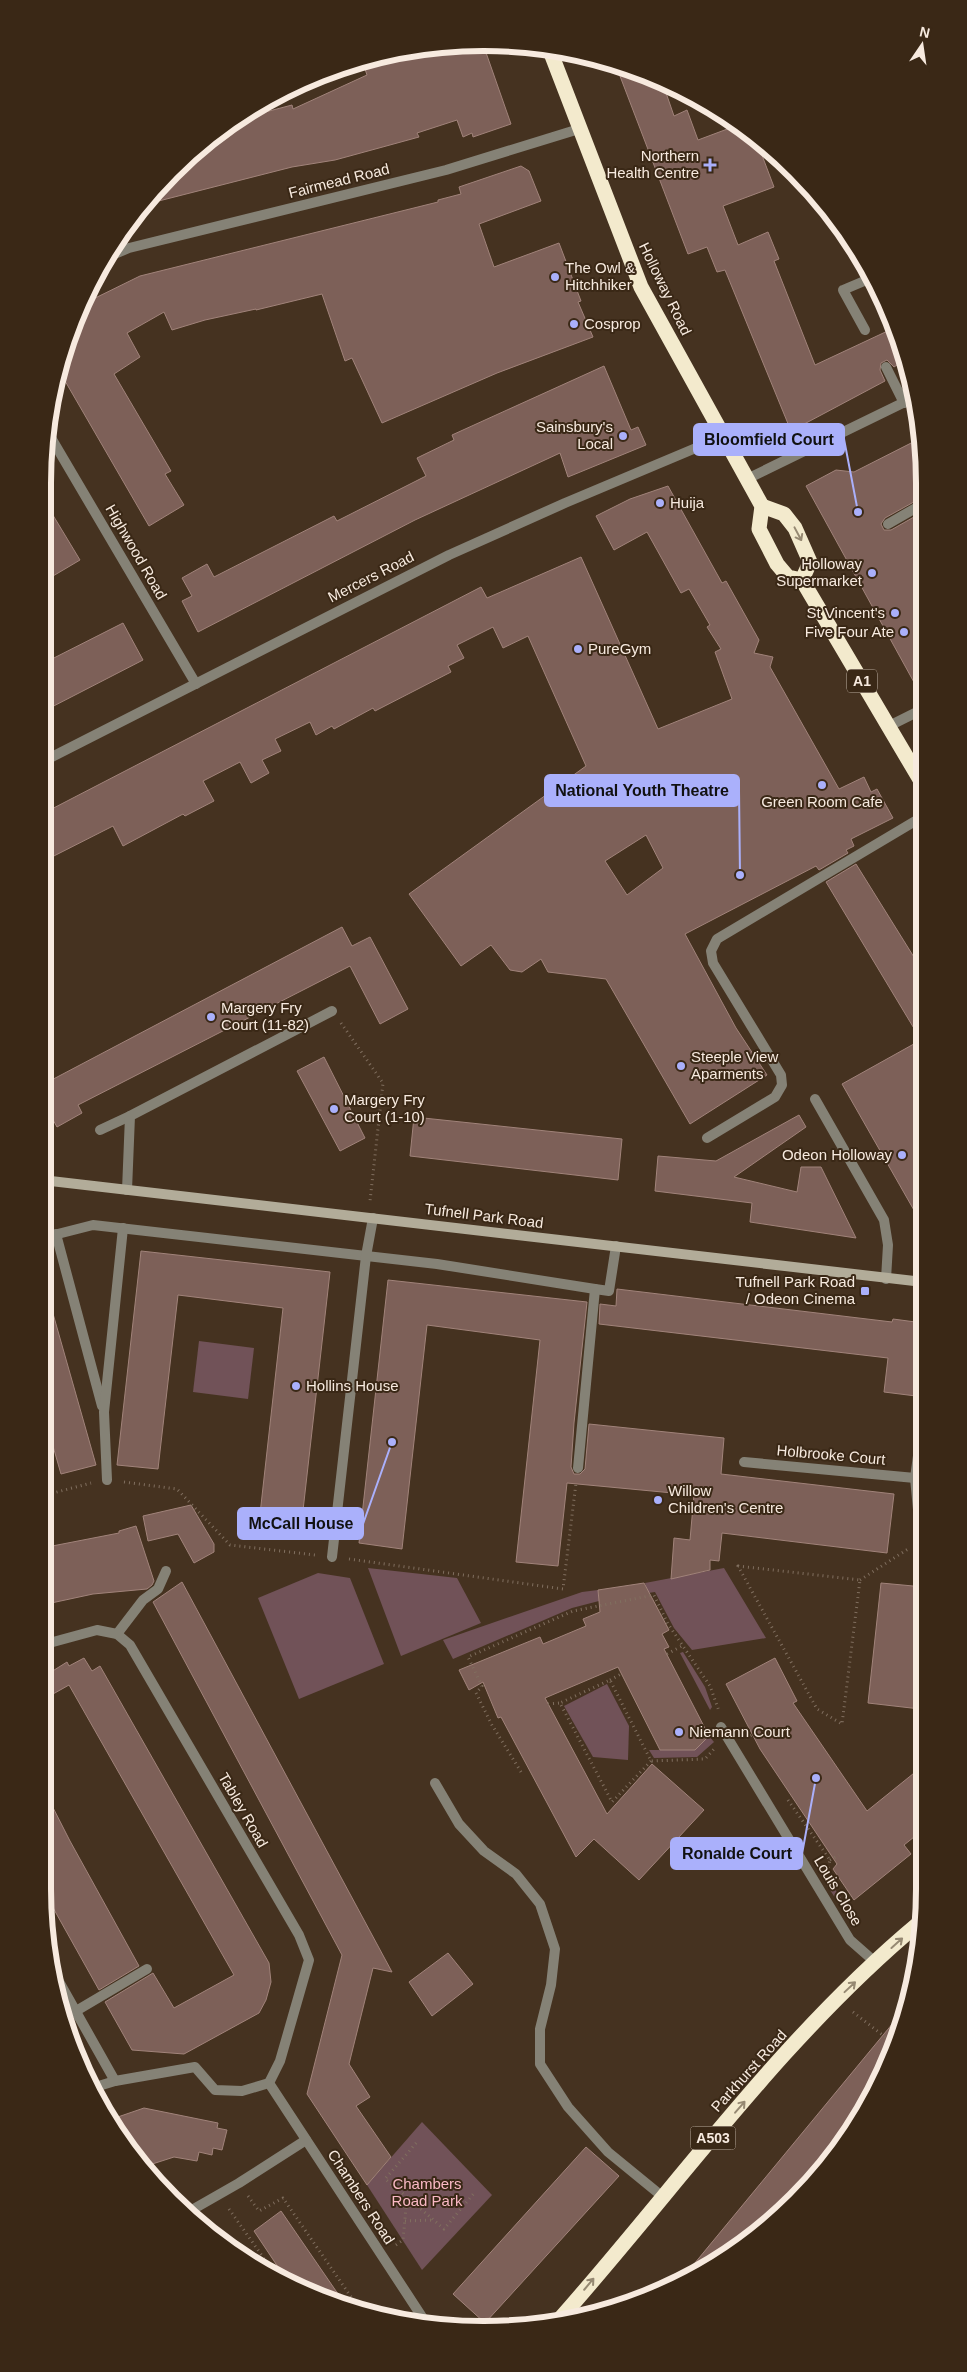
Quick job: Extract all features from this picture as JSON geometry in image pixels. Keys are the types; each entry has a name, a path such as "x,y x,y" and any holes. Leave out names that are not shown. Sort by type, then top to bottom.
{"highway":[{"name":"Holloway Road","path":"552,57 641,287 722,437 762,506"},
{"path":"762,506 782,512 794,528 810,562 802,580 788,577 777,564 759,529 762,506"},
{"name":"A1","path":"802,580 916,773"},
{"name":"Parkhurst Road","path":"569,2312 663,2197 785,2056 837,1999 914,1928"}],"street":[{"name":"Fairmead Road","path":"118,253 130,248 446,170 579,129"},
{"path":"865,281 843,290 865,330"},
{"path":"886,367 907,398"},
{"path":"746,479 907,402"},
{"name":"Mercers Road","path":"51,757 448,555 564,503 722,437"},
{"name":"Highwood Road","path":"53,442 196,684"},
{"path":"888,524 916,509"},
{"path":"889,726 916,712"},
{"path":"706,1138 775,1097 782,1085 781,1075 713,963 711,952 717,939 916,821"},
{"path":"100,1130 332,1011"},
{"path":"815,1100 884,1220 888,1245 886,1279"},
{"path":"127,1190 130,1116"},
{"name":"Tufnell Park Road","path":"51,1181 916,1281"},
{"path":"332,1557 370,1218"},
{"path":"51,1235 93,1225 437,1264 609,1291 616,1246"},
{"path":"107,1480 104,1412 123,1228"},
{"path":"56,1234 104,1412"},
{"path":"578,1468 595,1289"},
{"name":"Holbrooke Court","path":"744,1462 915,1478"},
{"path":"916,1471 916,1487"},
{"path":"51,1643 97,1630 117,1634 142,1600 158,1589 166,1571"},
{"name":"Tabley Road","path":"117,1634 130,1645 294,1927 309,1960 280,2061 269,2084"},
{"name":"Louis Close","path":"721,1727 850,1940 875,1962"},
{"path":"435,1783 459,1824 484,1851 516,1874 540,1904 555,1949 551,1986 540,2029 540,2064 568,2108 608,2152 663,2197"},
{"path":"76,2011 147,1969"},
{"path":"64,1990 115,2081"},
{"path":"99,2086 115,2081 196,2067 215,2090 242,2091 269,2084"},
{"name":"Chambers Road","path":"269,2084 421,2316"},
{"path":"194,2209 239,2183 306,2140"}],"path":[{"path":"332,1011 383,1084 370,1218"},
{"path":"860,1580 842,1724 817,1709 738,1566 860,1580 916,1547"},
{"path":"521,1772 492,1726 476,1693 482,1686 468,1657 573,1611 654,1595 682,1646 710,1686 719,1707 719,1715"},
{"path":"667,1654 682,1646"},
{"path":"548,1704 560,1703 623,1673"},
{"path":"610,1680 651,1761"},
{"path":"560,1703 612,1802 651,1761 705,1759 718,1746"},
{"path":"745,1739 756,1733"},
{"path":"830,1860 839,1855"},
{"path":"863,2020 888,2040"},
{"path":"418,2141 384,2179 444,2228 475,2192"},
{"path":"239,2183 259,2211 283,2198 353,2301"},
{"path":"218,2194 267,2263"},
{"path":"382,2256 403,2240 407,2197"},
{"path":"404,2221 434,2220"}],"green space":[{"path":"199,1341 254,1348 248,1399 193,1392"},
{"path":"368,1568 457,1578 481,1623 401,1656"},
{"path":"724,1568 766,1638 692,1650 674,1628 655,1592 648,1593 645,1583"},
{"path":"318,1573 350,1578 384,1664 299,1699 258,1598"},
{"path":"598,1590 599,1601 572,1608 453,1659 443,1640 582,1592"},
{"path":"683,1652 705,1687 712,1707 710,1710 680,1653"},
{"path":"607,1684 629,1726 628,1760 593,1757 564,1706"},
{"path":"709,1736 714,1742 697,1757 654,1758 649,1750 695,1750"},
{"path":"823,1872 856,1920 852,1924 821,1876"},
{"name":"Chambers Road Park","path":"422,2122 492,2195 422,2270 367,2185"}],"building":[{"path":"485,51 511,124 473,137 472,133 463,137 457,120 417,133 419,137 335,160 292,167 156,202 198,159 243,124 260,113 292,105 293,109 367,75 365,68 399,60 455,52"},
{"path":"619,73 666,92 674,116 687,110 698,140 730,128 761,152 774,187 723,206 738,245 768,232 779,259 774,261 815,365 888,331 899,364 894,367 887,360 881,363 880,370 885,381 791,431 725,270 717,272 707,247 688,254"},
{"path":"521,166 529,171 541,201 479,224 494,267 559,243 581,301 578,302 593,337 497,373 382,423 352,358 345,361 322,294 205,320 172,330 164,312 127,333 140,357 114,374 171,471 165,474 184,505 149,526 64,380 74,345 93,299 140,276 438,202 438,200 461,194 459,187"},
{"path":"604,366 631,430 638,427 646,445 568,477 560,453 415,520 198,632 182,601 192,596 182,578 207,564 214,577 334,516 337,521 426,476 417,458 454,440 452,435"},
{"path":"914,442 916,501 885,518 881,524 884,530 891,530 916,516 916,686 806,486 836,470 854,472"},
{"path":"668,486 722,583 726,581 759,640 754,653 773,657 770,667 839,789 864,777 871,792 877,789 893,818 851,839 854,846 846,850 848,853 819,870 816,866 685,934 736,1028 767,1075 690,1124 606,979 548,972 541,959 522,972 510,970 491,945 461,966 409,894 586,766 528,636 503,648 493,627 457,645 464,658 448,666 451,672 375,711 373,708 334,729 332,726 316,735 310,722 275,739 281,751 262,760 269,773 251,783 240,762 203,781 214,801 185,816 183,814 123,846 113,826 51,857 51,809 481,587 487,598 581,557 658,729 732,699 715,652 721,649 707,627 710,625 689,589 681,593 647,532 614,550 596,516 630,499","holes":["646,835 663,868 627,895 605,861"]},
{"path":"51,512 80,560 53,576 51,573"},
{"path":"123,623 143,660 51,707 51,659"},
{"path":"856,864 916,960 916,1032 826,882"},
{"name":"Margery Fry Court (11-82)","path":"342,927 352,946 370,937 408,1009 380,1024 350,966 78,1105 82,1113 57,1127 51,1116 51,1080"},
{"path":"916,1043 916,1214 842,1084"},
{"name":"Margery Fry Court (1-10)","path":"324,1057 365,1138 340,1151 297,1071"},
{"path":"799,1115 806,1127 734,1177 797,1192 801,1167 821,1167 856,1238 750,1222 752,1203 655,1191 658,1156 716,1161"},
{"path":"414,1117 622,1139 618,1180 410,1156"},
{"name":"Hollins House","path":"141,1251 330,1272 300,1537 258,1532 283,1308 178,1295 158,1469 117,1465"},
{"path":"388,1280 587,1302 574,1423 571,1467 574,1474 580,1474 585,1469 589,1424 724,1438 721,1474 894,1494 887,1553 722,1533 719,1561 710,1560 710,1570 671,1579 674,1538 690,1540 694,1495 567,1483 558,1566 516,1562 540,1340 427,1325 402,1549 359,1543"},
{"path":"617,1289 892,1322 893,1319 916,1322 916,1396 884,1392 888,1358 599,1324 600,1304 616,1306"},
{"path":"51,1307 96,1465 61,1474 51,1439"},
{"path":"191,1505 214,1544 214,1552 194,1563 178,1534 148,1541 143,1516"},
{"path":"136,1526 154,1581 152,1585 147,1589 93,1594 51,1603 51,1546 119,1533 119,1531"},
{"path":"182,1582 392,1972 373,1968 349,2064 370,2097 356,2106 391,2157 367,2185 307,2094 342,1955 153,1602"},
{"name":"Niemann Court","path":"644,1583 669,1630 662,1634 669,1647 664,1649 709,1736 695,1750 660,1750 618,1667 545,1698 607,1814 652,1764 704,1810 639,1880 594,1839 576,1857 501,1717 498,1718 483,1682 469,1690 459,1670 540,1637 543,1644 586,1626 583,1619 600,1612 598,1590"},
{"path":"881,1583 916,1586 916,1709 868,1703"},
{"path":"84,1658 92,1671 100,1666 269,1963 271,1982 266,2000 259,2013 184,2054 132,2050 105,2002 153,1973 174,2008 234,1975 69,1685 53,1694 51,1691 51,1672 67,1662 69,1666"},
{"path":"775,1658 797,1701 793,1703 867,1811 916,1771 916,1835 904,1845 911,1854 854,1900 833,1869 837,1864 760,1749 726,1684"},
{"path":"51,1804 139,1966 99,1990 52,1905"},
{"path":"448,1953 473,1984 432,2016 409,1982"},
{"path":"895,2021 883,2054 858,2105 843,2129 808,2174 769,2213 747,2231 724,2248 691,2268"},
{"path":"144,2108 218,2123 217,2128 227,2130 222,2150 213,2148 212,2155 199,2152 197,2161 174,2157 151,2164 117,2117"},
{"path":"586,2147 619,2176 487,2321 483,2321 453,2294"},
{"path":"281,2211 339,2296 280,2270 254,2231"}],"place":[{"name":"Northern Health Centre","path":"710,165"},
{"name":"The Owl & Hitchhiker","path":"555,277"},
{"name":"Cosprop","path":"574,324"},
{"name":"Sainsbury's Local","path":"623,436"},
{"name":"Huija","path":"660,503"},
{"name":"Bloomfield Court","path":"858,512"},
{"name":"Holloway Supermarket","path":"872,573"},
{"name":"St Vincent's","path":"895,613"},
{"name":"Five Four Ate","path":"904,632"},
{"name":"PureGym","path":"578,649"},
{"name":"Green Room Cafe","path":"822,785"},
{"name":"National Youth Theatre","path":"740,875"},
{"name":"Margery Fry Court (11-82)","path":"211,1017"},
{"name":"Steeple View Aparments","path":"681,1066"},
{"name":"Margery Fry Court (1-10)","path":"334,1109"},
{"name":"Odeon Holloway","path":"902,1155"},
{"name":"Tufnell Park Road / Odeon Cinema","path":"865,1291"},
{"name":"Hollins House","path":"296,1386"},
{"name":"McCall House","path":"392,1442"},
{"name":"Willow Children's Centre","path":"658,1500"},
{"name":"Niemann Court","path":"679,1732"},
{"name":"Ronalde Court","path":"816,1778"}]}
